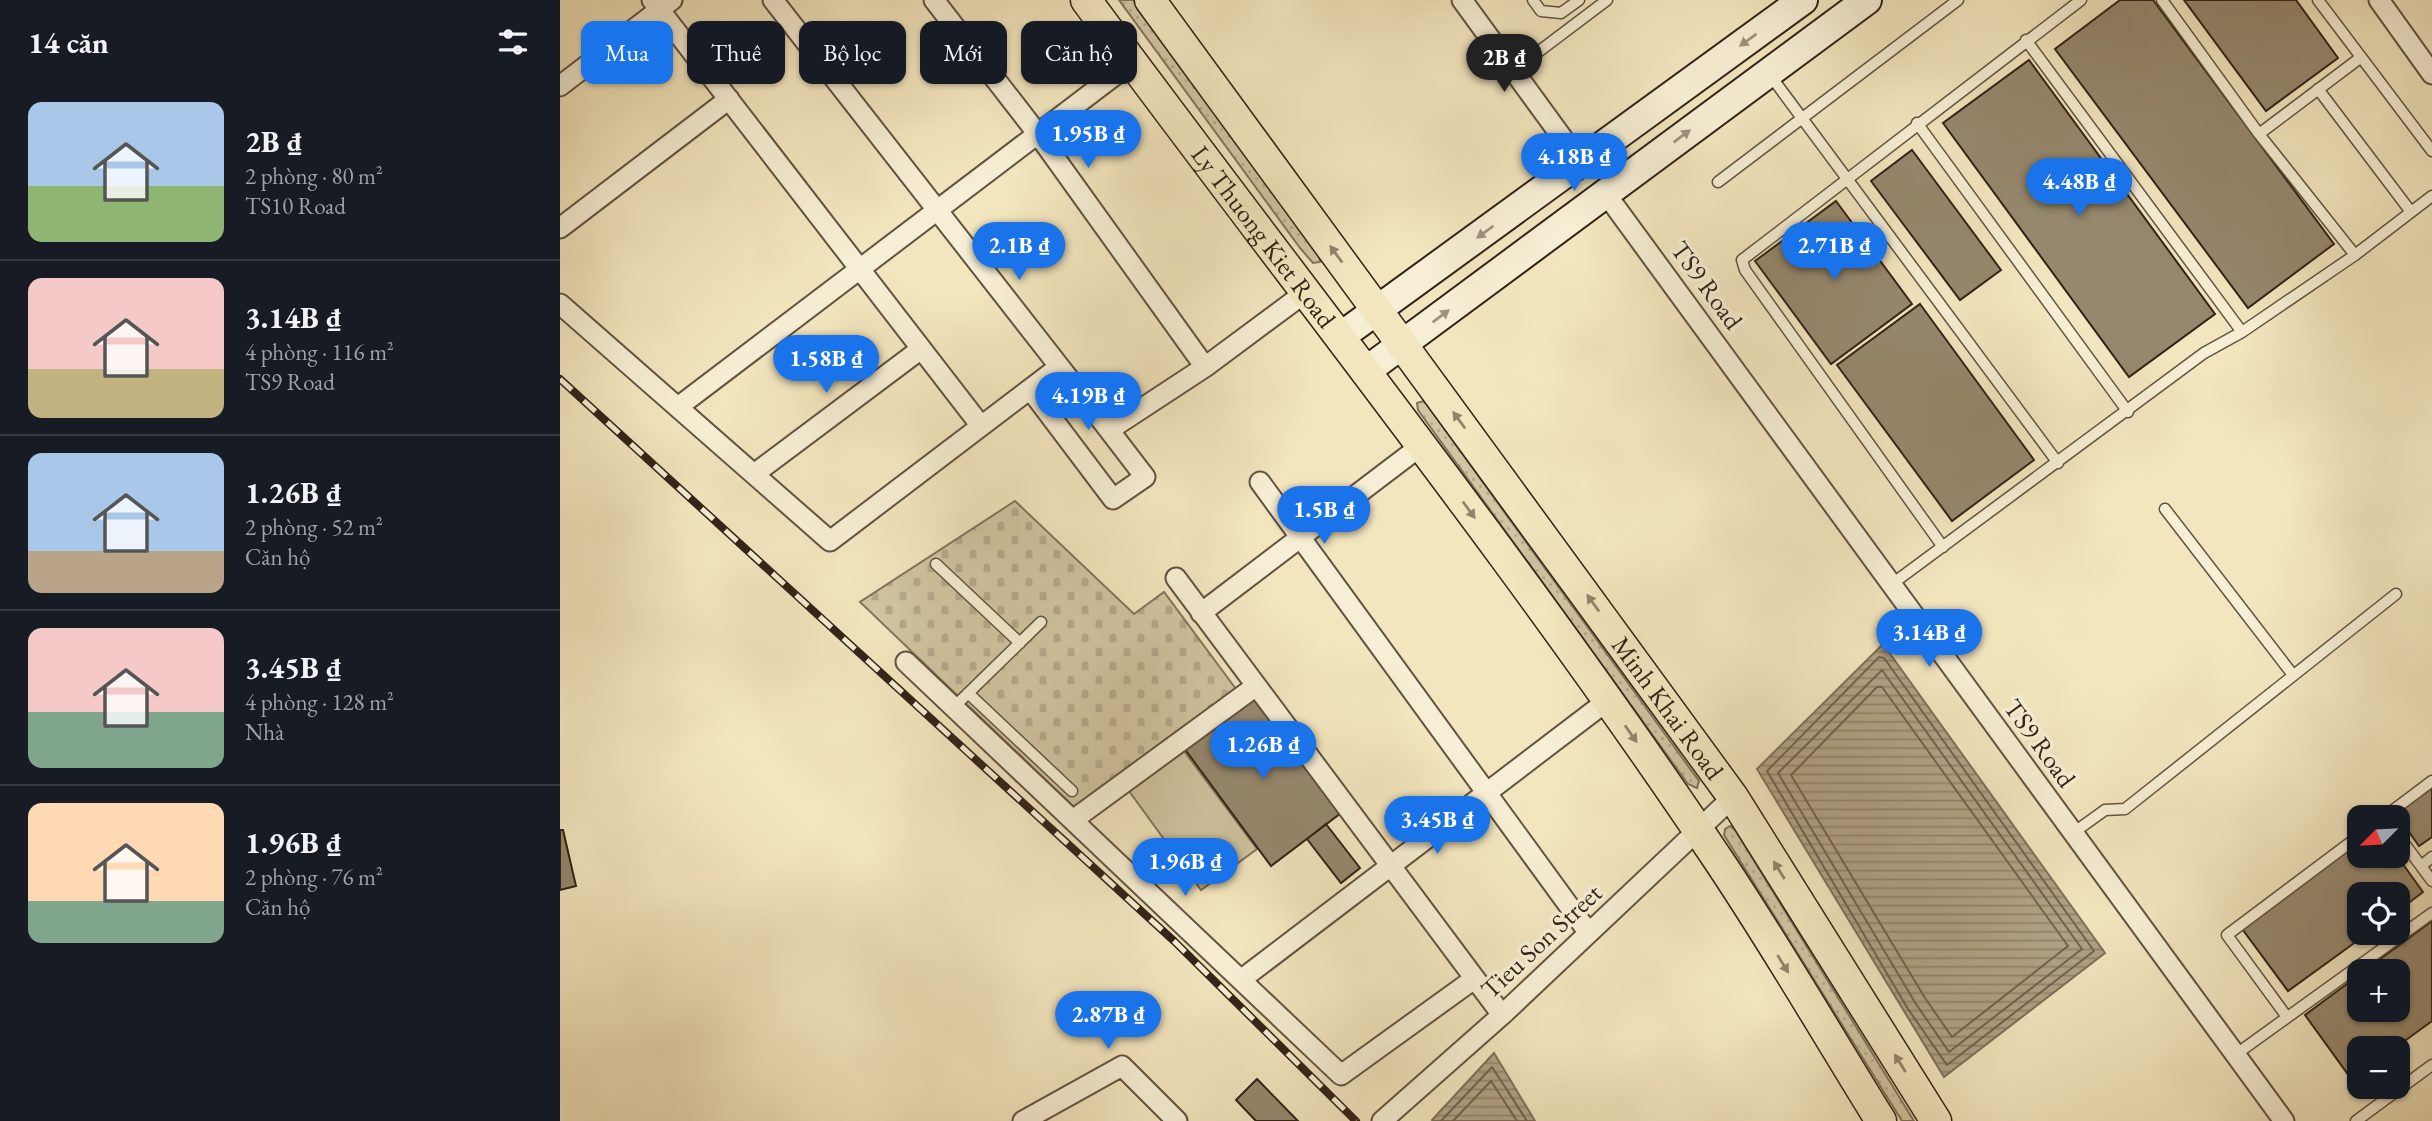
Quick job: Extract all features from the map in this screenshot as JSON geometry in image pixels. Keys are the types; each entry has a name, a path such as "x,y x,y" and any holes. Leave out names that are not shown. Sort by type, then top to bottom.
{"main road":[{"name":"Ly Thuong Kiet Road","path":"1086,0 1101,21"},
{"name":"Ly Thuong Kiet Road","path":"1150,0 1376,310"},
{"path":"1340,337 1803,0"},
{"path":"1366,371 1867,0"},
{"name":"Ly Thuong Kiet Road","path":"1137,71 1340,337"},
{"path":"1580,162 1606,194"},
{"name":"Minh Khai Road","path":"1376,310 1733,797 1936,1121"},
{"name":"Minh Khai Road","path":"1340,337 1422,445 1697,829 1881,1121"}],"street":[{"path":"773,0 1145,477 1114,499 1030,389"},
{"path":"934,0 1037,133 1205,367"},
{"path":"1462,0 1580,162"},
{"path":"2379,0 2431,69"},
{"path":"560,86 661,3 729,99 981,426"},
{"path":"678,407 1103,84"},
{"path":"560,228 729,99"},
{"name":"TS9 Road","path":"1606,194 2284,1121"},
{"path":"1109,430 1205,367 1306,292"},
{"path":"560,304 830,541 1059,367"},
{"path":"754,474 921,349"},
{"path":"1201,613 1422,445"},
{"path":"1260,482 1588,932"},
{"path":"1176,578 1502,1015"},
{"path":"906,662 1341,1075 1474,979"},
{"path":"1073,820 1256,686"},
{"path":"1242,979 1607,701"},
{"name":"Tieu Son Street","path":"1382,1121 1502,1015 1733,797"},
{"path":"1023,1121 1122,1066 1177,1121"}],"lane":[{"path":"1533,0 1541,11 1561,13 1579,0"},
{"path":"1512,71 1606,0"},
{"path":"1718,182 1958,0"},
{"path":"1942,547 1742,265 1745,256 2081,0"},
{"path":"2162,0 2259,134 2355,255"},
{"path":"2318,0 2432,151"},
{"path":"2026,40 2242,332"},
{"path":"2259,134 2360,58"},
{"path":"1768,72 2058,463"},
{"path":"2318,89 2411,212"},
{"path":"1917,123 2128,412"},
{"path":"1892,584 2128,412 2204,353 2242,332 2355,255 2432,196"},
{"path":"2165,509 2293,675"},
{"path":"936,564 1020,643"},
{"path":"2073,833 2105,810 2125,809 2396,594"},
{"path":"954,707 1041,622"},
{"path":"968,693 1072,791"},
{"path":"2400,805 2432,781"},
{"path":"2287,1017 2227,935 2347,845"},
{"path":"2410,851 2432,881"},
{"path":"2421,866 2432,858"},
{"path":"2235,1055 2432,913"},
{"path":"2356,1121 2432,1065"}],"green space":[{"path":"1119,0 1133,0 1319,256 1320,262 1313,263 1300,248 1137,25 1137,21"},
{"path":"1424,401 1699,781 1697,788 1688,784 1418,410 1417,403"},
{"path":"1015,501 1134,614 1164,592 1236,689 1233,695 1079,805 1073,806 860,602"},
{"path":"1184,751 1257,849 1201,890 1129,791"},
{"path":"1730,826 1735,830 1914,1121 1902,1121 1724,835 1725,829"}],"water":[{"path":"1883,644 2105,953 1944,1077 1757,769"},
{"path":"1494,1053 1535,1121 1433,1121 1432,1120"}],"building":[{"path":"2120,0 2153,0 2334,244 2248,308 2055,49"},
{"path":"2184,0 2296,0 2338,58 2266,111"},
{"path":"2029,60 2215,314 2129,377 1943,123"},
{"path":"1912,150 2001,270 1960,300 1871,181"},
{"path":"1836,201 1912,304 1831,364 1755,261"},
{"path":"1920,304 2034,460 1952,521 1837,365"},
{"path":"1254,696 1341,813 1271,866 1184,748"},
{"path":"2432,786 2432,837 2419,846 2410,833 2410,805 2405,805"},
{"path":"1326,824 1360,868 1341,883 1307,839"},
{"path":"560,830 563,830 576,886 560,890"},
{"path":"2347,848 2347,868 2406,868 2423,892 2410,902 2410,882 2347,882 2347,945 2351,945 2288,991 2240,926"},
{"path":"2432,921 2432,1021 2410,1037 2347,1036 2347,1073 2305,1015 2347,984 2347,1022 2410,1022 2410,959 2380,959 2399,945 2410,945 2410,937"},
{"path":"1257,1079 1298,1121 1256,1121 1236,1100"}],"railway":[{"path":"560,379 1174,941 1356,1121"}]}
